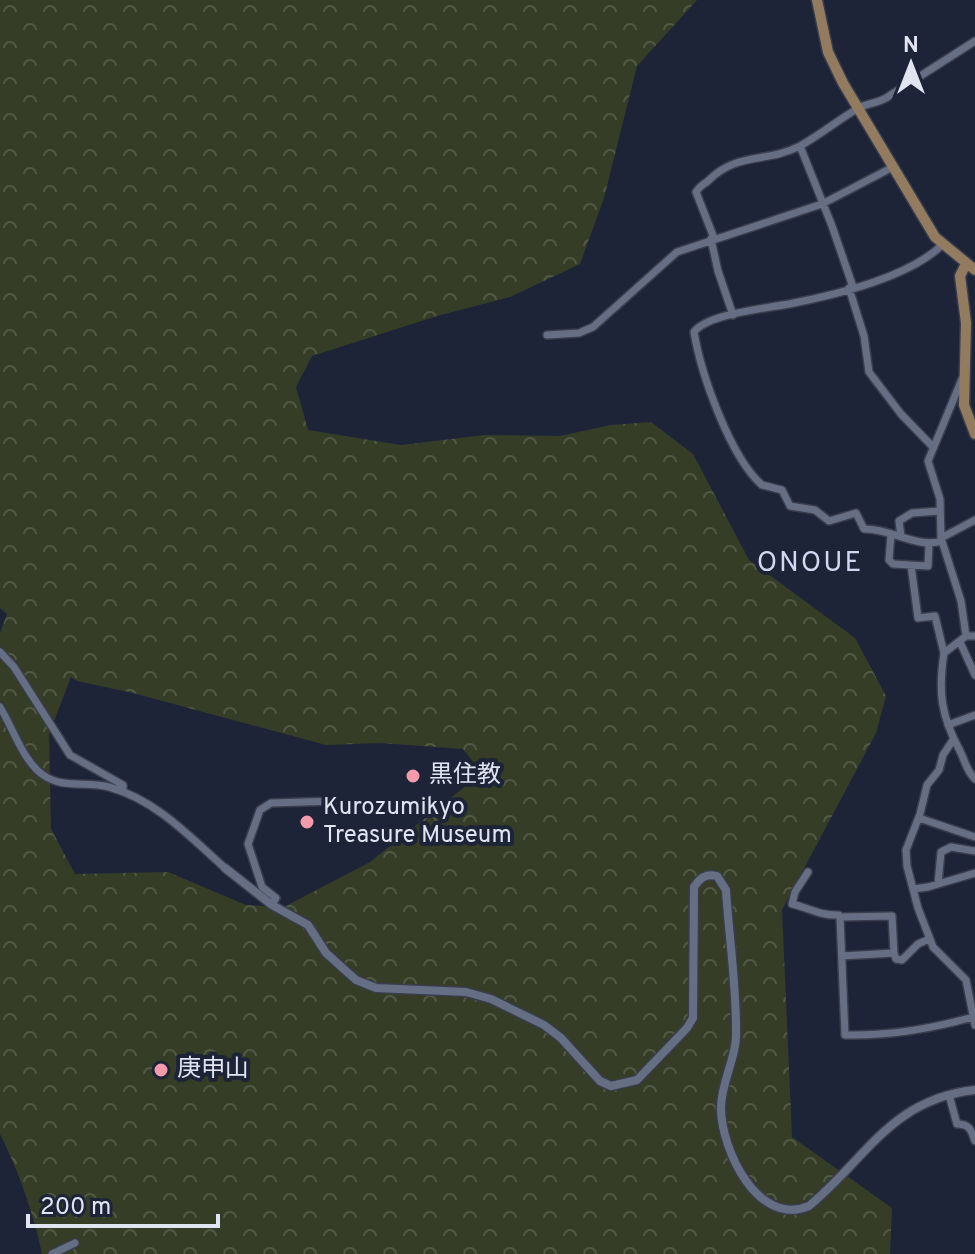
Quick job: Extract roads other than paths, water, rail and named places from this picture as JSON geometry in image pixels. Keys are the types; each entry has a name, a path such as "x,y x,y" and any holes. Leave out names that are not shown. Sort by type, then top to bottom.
{"main road":[{"path":"817,0 832,63 923,218 942,245 970,267 960,276 966,323 963,377 965,413 975,434"}],"street":[{"path":"733,315 718,271 713,238 696,192 699,186 736,161 765,158 800,146 860,107 878,103 975,41"},
{"path":"800,146 832,226 851,288 864,336 869,372 901,414 933,447"},
{"path":"547,335 579,333 593,327 677,252 822,204 893,167"},
{"path":"942,245 915,266 887,278 707,322 694,332 709,390 726,430 756,481 782,490 787,502 795,508 815,510 831,521 856,513 864,529 929,545 975,520"},
{"path":"963,377 928,461 940,499 941,540 961,601 975,675"},
{"path":"901,536 899,521 912,513 940,511"},
{"path":"891,534 890,562 928,566 929,545"},
{"path":"911,565 918,618 935,616 944,653 939,684 940,702 953,740 975,779"},
{"path":"944,653 967,638"},
{"path":"0,652 14,667 70,755 123,785 123,792"},
{"path":"0,707 34,767 44,775 67,784 108,786 148,802 272,905 308,925 332,960 356,980 376,988 466,992 491,999 544,1025 561,1038 600,1081 611,1086 637,1080 680,1036 693,1018 694,887 704,876 717,876 726,890 736,1038 722,1092 722,1123 734,1159 756,1194 777,1209 798,1211 809,1206 893,1122 925,1104 975,1090"},
{"path":"948,725 975,715"},
{"path":"840,917 845,1035 871,1036 974,1021 966,980 933,947 907,866 906,850 919,818 927,785 939,770 943,755 953,740"},
{"path":"272,905 276,898 262,887 248,844 260,810 271,803 337,801"},
{"path":"919,818 975,837"},
{"path":"938,884 941,852 951,847 975,851"},
{"path":"808,872 795,892 792,904 811,908 822,916 892,916 896,959 902,960 918,944 929,939"},
{"path":"913,889 975,873"},
{"path":"842,956 894,953"},
{"path":"966,980 975,973"},
{"path":"949,1095 957,1124 969,1127 975,1141"},
{"path":"52,1254 75,1243"}],"place":[{"name":"黒住教","path":"413,776"},
{"name":"Kurozumikyo Treasure Museum","path":"307,822"},
{"name":"庚申山","path":"161,1070"}],"district":[{"name":"ONOUE","path":"810,564"}]}
